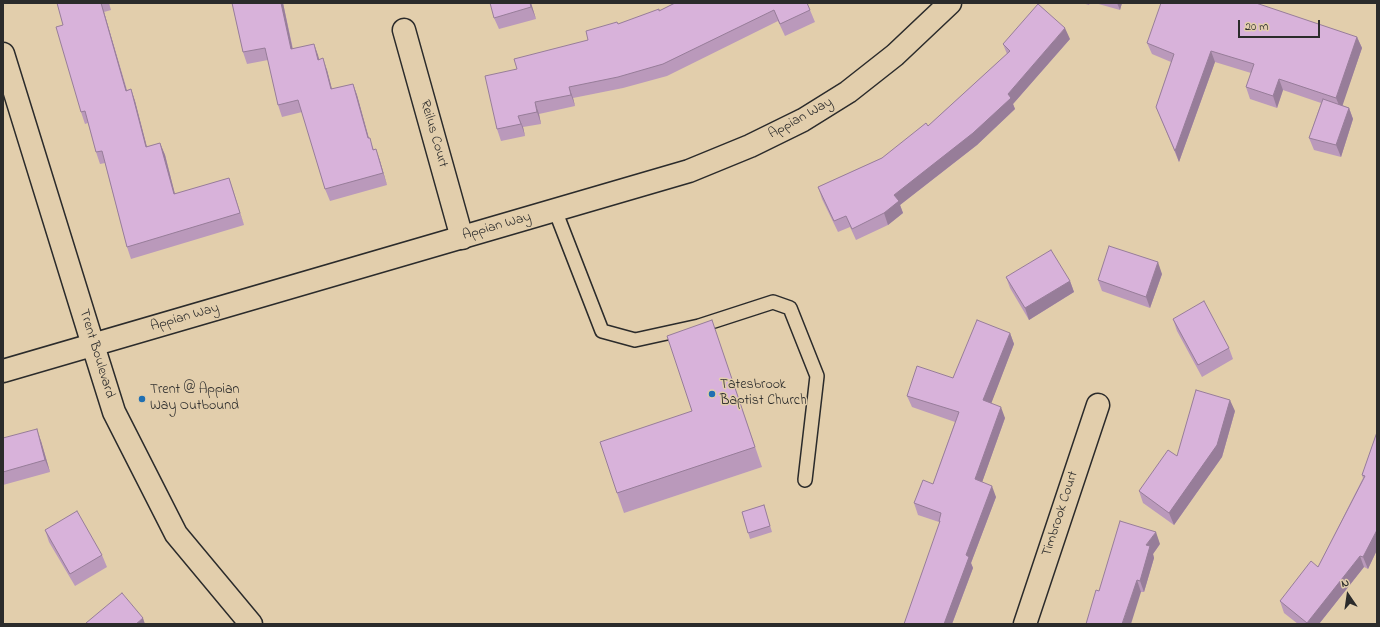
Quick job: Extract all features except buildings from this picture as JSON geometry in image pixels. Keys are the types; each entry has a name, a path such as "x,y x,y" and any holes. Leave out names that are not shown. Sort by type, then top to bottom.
{"street":[{"name":"Appian Way","path":"3,371 689,171 750,146 803,120 848,92 895,55 950,3"},
{"name":"Reilus Court","path":"404,30 462,238"},
{"name":"Trent Boulevard","path":"3,54 114,412 176,534 251,624"},
{"name":"Timbrook Court","path":"1025,624 1098,405"}],"lane":[{"path":"555,210 602,331 635,340 699,326 773,302 790,308 818,376 805,480"}],"place":[{"name":"Tatesbrook Baptist Church","path":"712,394"},
{"name":"Trent @ Appian Way Outbound","path":"142,399"}]}
